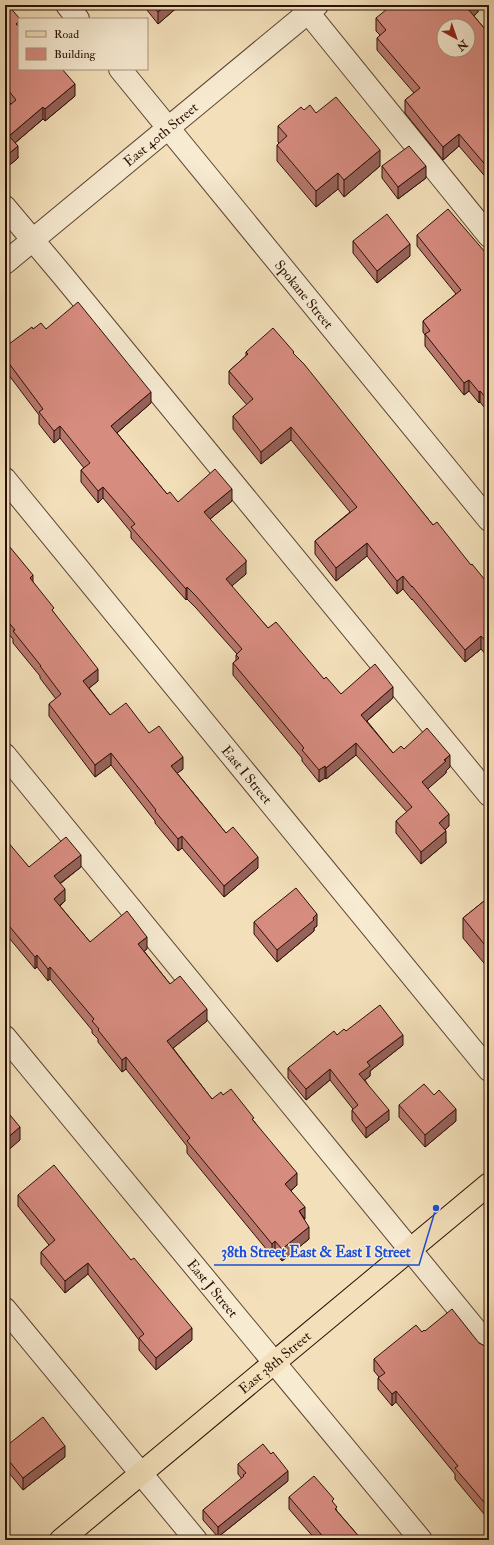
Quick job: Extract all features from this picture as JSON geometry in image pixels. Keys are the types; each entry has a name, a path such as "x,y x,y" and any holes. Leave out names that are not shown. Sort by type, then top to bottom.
{"main road":[{"name":"East 38th Street","path":"61,1540 489,1184"}],"street":[{"path":"67,5 77,18"},
{"path":"309,7 489,236"},
{"name":"East 40th Street","path":"5,263 168,128 309,7"},
{"name":"Spokane Street","path":"121,70 489,520"},
{"path":"5,207 489,795"},
{"name":"East I Street","path":"5,479 489,1070"},
{"path":"5,755 489,1346"},
{"name":"East J Street","path":"5,1036 421,1540"},
{"path":"5,1309 196,1540"}],"building":[{"path":"5,5 8,5 19,18 16,24 18,26 18,70 63,70 75,84 45,109 43,107 9,136 18,146 5,157 5,109 16,100 5,86"},
{"path":"152,5 166,5 158,12"},
{"path":"392,5 472,5 468,9 476,18 436,18 436,58 476,58 476,19 489,34 489,169 459,134 443,147 405,100 420,88 377,38 386,30 376,18"},
{"path":"336,97 380,150 344,180 338,173 316,191 277,145 287,136 278,126 301,107 304,110 310,105 316,113"},
{"path":"409,146 426,166 398,187 382,166"},
{"path":"448,209 485,252 489,249 489,320 487,321 489,323 489,401 469,380 464,383 425,334 430,331 423,321 461,290 417,235"},
{"path":"387,214 410,244 377,271 353,241"},
{"path":"78,302 151,392 111,426 167,494 170,492 178,502 215,469 232,489 204,512 246,560 246,562 226,579 268,628 276,622 324,679 326,677 341,694 375,664 393,687 361,715 393,753 401,746 404,749 427,728 450,755 444,760 446,761 422,782 449,814 439,823 446,831 421,852 396,821 412,807 356,743 326,768 325,766 319,770 302,750 304,748 233,663 239,658 236,655 242,649 196,596 187,587 186,589 131,527 135,524 103,487 98,491 81,470 90,463 60,426 54,431 39,412 43,409 5,358 5,347 32,327 33,329 41,323 46,329"},
{"path":"273,328 304,364 433,525 437,522 489,585 489,588 486,590 489,593 489,645 481,636 465,650 403,576 397,581 367,543 336,568 315,541 357,507 291,427 261,452 233,416 253,399 229,371 248,354 246,352"},
{"path":"9,546 33,575 30,578 54,608 52,610 98,669 83,681 110,715 126,703 149,733 159,726 183,757 171,766 226,833 233,827 258,857 224,886 182,836 178,839 111,753 95,765 49,704 61,694 13,631 15,630 6,619 8,617 5,613 5,550"},
{"path":"66,837 81,855 54,876 65,889 54,899 90,942 127,911 147,937 138,944 170,984 180,976 207,1009 167,1041 212,1099 221,1092 223,1095 231,1089 254,1118 252,1119 297,1173 285,1184 305,1207 299,1211 309,1227 282,1249 275,1241 272,1244 187,1141 190,1138 126,1057 122,1060 98,1030 99,1029 92,1021 94,1019 50,967 48,969 37,955 35,957 5,921 5,842 7,841 29,867"},
{"path":"296,888 317,914 313,918 314,920 277,950 254,922"},
{"path":"489,897 489,950 463,918"},
{"path":"380,1005 403,1035 367,1062 370,1066 359,1074 389,1110 366,1128 352,1110 358,1105 330,1069 306,1089 288,1068 334,1031 337,1035 344,1029 346,1031"},
{"path":"424,1084 434,1095 439,1090 456,1109 425,1135 399,1105"},
{"path":"5,1109 20,1127 5,1140"},
{"path":"54,1165 131,1260 134,1258 192,1328 156,1358 139,1338 144,1334 88,1263 65,1281 41,1252 55,1240 18,1195"},
{"path":"452,1309 479,1343 489,1349 489,1508 455,1468 458,1466 396,1391 392,1394 378,1378 385,1373 374,1359 416,1325 422,1332 424,1330 425,1331"},
{"path":"43,1417 65,1446 23,1478 5,1456 5,1451 7,1450 5,1447"},
{"path":"263,1444 271,1454 273,1452 288,1471 218,1527 203,1510 244,1476 243,1475 246,1473 238,1464"},
{"path":"314,1476 334,1499 332,1501 337,1507 335,1509 362,1540 326,1540 289,1497"}],"place":[{"name":"38th Street East & East I Street","path":"436,1208"}]}
